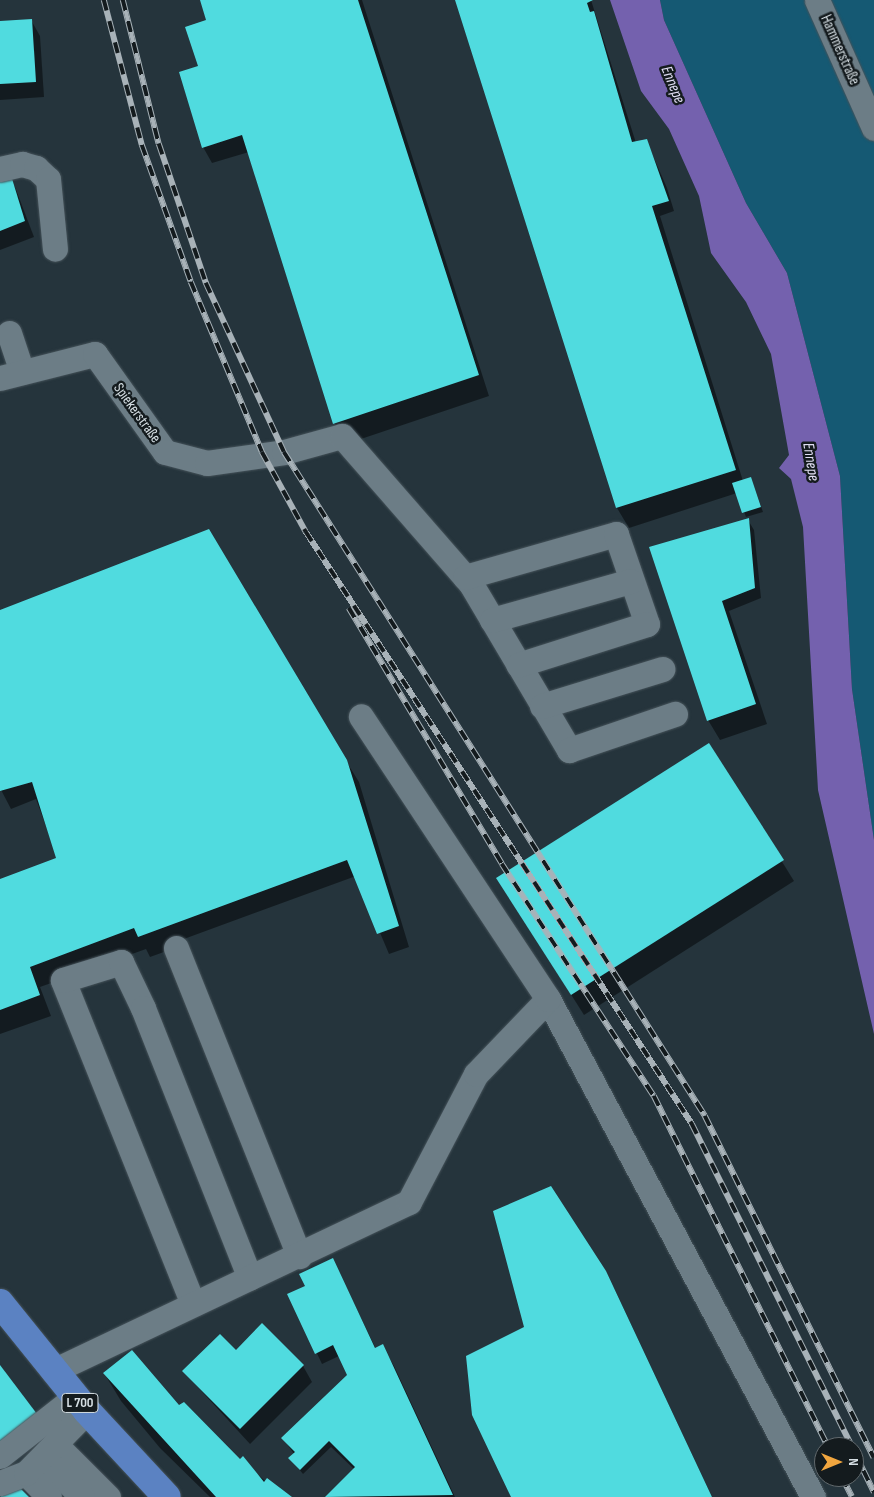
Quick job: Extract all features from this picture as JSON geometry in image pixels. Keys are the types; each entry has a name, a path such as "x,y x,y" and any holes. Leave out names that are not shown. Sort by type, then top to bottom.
{"main road":[{"name":"L 700","path":"0,1304 53,1372 167,1497"}],"street":[{"name":"Hammerstraße","path":"817,0 874,128"},
{"path":"0,169 22,164 48,179 55,249"},
{"path":"9,334 11,375"},
{"name":"Spiekerstraße","path":"11,375 95,354 165,452 206,463 284,452 342,436 465,577"},
{"path":"518,665 646,624 616,534 465,577 569,750 675,714"},
{"path":"492,620 631,581"},
{"path":"542,706 662,669"},
{"path":"361,716 548,999 812,1497"},
{"path":"176,948 299,1256"},
{"path":"193,1304 63,980 121,962 143,1008 250,1278"},
{"path":"53,1372 409,1202 476,1074 548,999"},
{"path":"0,1456 81,1404"},
{"path":"0,1483 41,1458 81,1404"},
{"path":"41,1458 49,1497"},
{"path":"41,1458 82,1497"},
{"path":"41,1458 108,1497"}],"shaded area":[{"path":"660,0 874,0 874,840 852,689 840,476 787,273 746,203 664,20"}],"water":[{"name":"Ennepe","path":"610,0 660,0 664,20 746,203 787,273 840,476 852,689 874,840 874,1034 818,790 803,527 791,479 779,468 789,455 771,354 746,302 711,253 699,196 669,129 641,91"}],"building":[{"path":"200,0 358,0 479,375 333,424 242,135 202,148 179,72 198,66 185,27 206,20"},
{"path":"455,0 593,0 587,3 590,12 594,11 632,142 647,139 669,201 652,206 736,470 616,508"},
{"path":"32,19 36,82 0,84 0,21"},
{"path":"10,172 25,221 0,231 0,175"},
{"path":"751,477 761,507 742,513 732,483"},
{"path":"749,518 755,588 722,601 756,704 707,721 649,547"},
{"path":"209,529 347,760 399,926 377,934 347,860 138,937 134,928 30,967 40,995 0,1010 0,879 56,858 32,782 0,791 0,610"},
{"path":"709,743 784,860 571,995 496,878"},
{"path":"551,1186 606,1271 712,1497 511,1497 472,1415 466,1356 524,1327 493,1211"},
{"path":"333,1258 375,1348 383,1344 453,1495 325,1497 355,1467 329,1441 300,1470 288,1458 295,1452 281,1438 347,1375 333,1345 315,1354 287,1294 305,1286 299,1274"},
{"path":"262,1323 304,1365 240,1429 182,1371 220,1334 236,1350"},
{"path":"132,1350 179,1405 184,1402 240,1459 243,1456 264,1482 267,1478 292,1497 216,1497 103,1373"},
{"path":"0,1365 37,1414 0,1444"},
{"path":"15,1483 29,1497 0,1497"}],"railway":[{"path":"104,0 142,145 191,282 262,452 306,532 692,1124 847,1437"},
{"path":"123,0 159,144 206,283 284,452 705,1116 874,1458"},
{"path":"349,608 502,864 654,1096 823,1437"},
{"path":"864,1472 874,1492"},
{"path":"847,1487 852,1497"}]}
